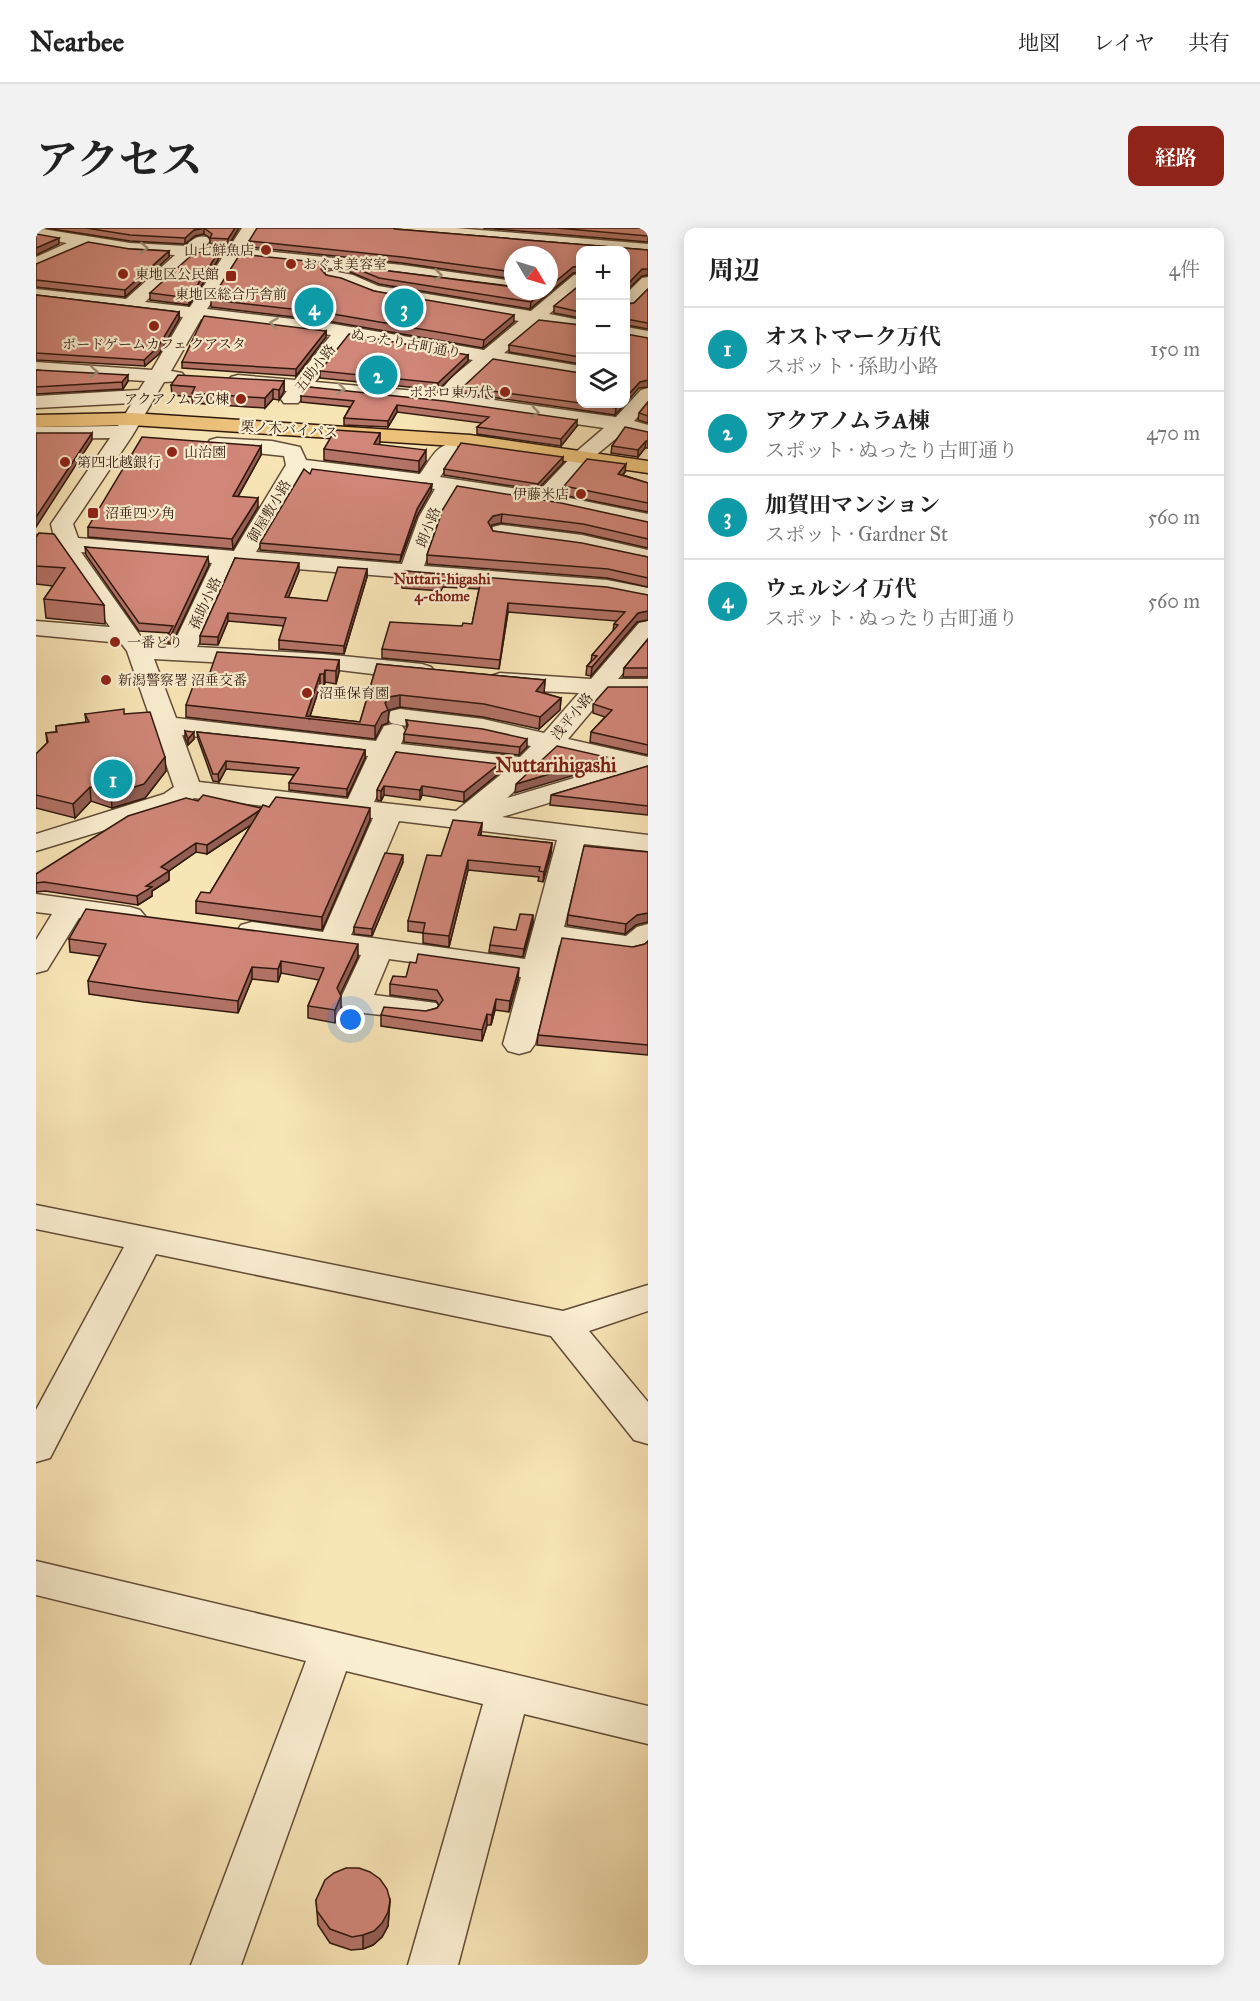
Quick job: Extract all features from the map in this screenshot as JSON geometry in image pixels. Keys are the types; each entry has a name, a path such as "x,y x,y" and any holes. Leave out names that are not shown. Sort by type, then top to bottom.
{"main road":[{"name":"栗ノ木バイパス","path":"36,410 136,411 648,455"},
{"name":"栗ノ木バイパス","path":"36,421 136,411"},
{"name":"栗ノ木バイパス","path":"589,451 648,468"}],"street":[{"path":"129,306 214,228"},
{"path":"188,789 167,725 134,643 67,549 68,544 62,524 136,411 250,228"},
{"path":"395,228 611,242 648,250"},
{"path":"358,304 449,231"},
{"path":"36,233 130,248 191,249 340,277 374,291 576,324"},
{"path":"36,264 86,241"},
{"path":"36,245 64,251"},
{"path":"633,266 648,250"},
{"path":"230,258 402,270 504,285"},
{"path":"630,300 648,282"},
{"name":"ぬったり古町通り","path":"36,294 194,315 338,326 490,357 576,371"},
{"path":"444,399 459,382 534,317 572,296"},
{"path":"36,309 55,298"},
{"path":"630,305 648,308"},
{"name":"五助小路","path":"287,405 338,326"},
{"path":"630,334 648,337"},
{"path":"36,368 136,411 156,440 272,447 293,451 297,465 448,484 543,500 645,535"},
{"path":"36,433 136,411 196,378"},
{"path":"219,380 301,384 444,399 621,424 648,432"},
{"path":"543,500 589,451 621,424 644,386"},
{"path":"36,402 136,411"},
{"path":"425,482 449,449"},
{"name":"御屋敷小路","path":"232,557 257,529 297,465"},
{"name":"朗小路","path":"411,571 430,517 448,484"},
{"path":"501,532 582,542 645,535"},
{"path":"607,587 645,535"},
{"path":"36,542 411,571 471,587 607,587 648,595"},
{"name":"孫助小路","path":"182,652 225,559 232,557"},
{"path":"36,628 182,652 323,661 440,674"},
{"name":"浅平小路","path":"462,820 507,784 551,742 648,628"},
{"path":"475,678 597,687 648,687"},
{"path":"357,809 402,712 551,742 644,766"},
{"path":"167,725 525,766"},
{"path":"462,820 644,766"},
{"path":"36,843 174,801 188,789 648,843"},
{"path":"334,941 389,813"},
{"path":"519,1044 572,835"},
{"path":"36,903 161,920"},
{"path":"36,964 70,909"},
{"path":"230,928 539,970"},
{"path":"548,934 632,946 648,933"},
{"path":"379,948 355,1002 425,1010"},
{"path":"36,1217 563,1325 648,1298"},
{"path":"36,1447 146,1240"},
{"path":"563,1325 648,1429"},
{"path":"36,1578 648,1725"},
{"path":"216,1965 332,1649"},
{"path":"433,1965 508,1692"}],"building":[{"path":"86,228 204,228 194,230 185,238 130,235"},
{"path":"204,228 235,228 228,239 210,238 212,234"},
{"path":"257,228 393,228 600,246 576,246 576,267 558,280 558,246 504,246 504,271 402,257 249,241"},
{"path":"557,228 648,228 648,236"},
{"path":"36,234 59,238 36,248"},
{"path":"88,242 130,249 169,251 125,290 36,280 36,264"},
{"path":"630,249 648,250 648,269 642,269 630,282"},
{"path":"195,252 218,253 189,298 150,293"},
{"path":"240,254 326,263 321,269 326,275 341,278 374,291 514,315 484,340 327,313 211,300"},
{"path":"350,266 504,286 504,298 379,278"},
{"path":"576,288 576,311 554,306"},
{"path":"648,289 648,323 630,320 630,304 634,303"},
{"path":"36,295 179,312 158,347 144,360 36,353"},
{"path":"204,316 326,331 296,369 182,362"},
{"path":"539,320 576,325 576,356 509,345"},
{"path":"349,334 468,355 438,383 320,371"},
{"path":"630,335 648,338 648,380 640,382 630,393"},
{"path":"493,359 576,372 576,402 463,387"},
{"path":"36,370 128,375 122,382 36,387"},
{"path":"178,375 284,381 279,390 273,389 265,398 192,393 195,387 171,385"},
{"path":"309,387 444,401 577,420 561,439 477,427 489,417 397,405 388,421 344,418 354,401 301,396"},
{"path":"648,402 648,416 639,413"},
{"path":"625,427 648,432 648,441 638,450 612,446"},
{"path":"335,430 380,433 374,444 426,450 419,461 324,449"},
{"path":"36,433 92,433 36,517"},
{"path":"142,437 261,446 233,496 258,498 232,539 88,527"},
{"path":"461,443 563,457 538,484 444,469"},
{"path":"587,459 626,464 618,474 648,483 648,503 564,486"},
{"path":"304,469 310,474 312,469 432,484 417,509 401,555 260,543"},
{"path":"457,486 561,503 648,522 648,539 583,524 502,514 493,516 488,522 493,531 582,543 648,557 648,578 608,569 427,555 443,509"},
{"path":"39,533 54,534 104,605 44,599 65,568 36,566 36,537"},
{"path":"85,547 208,557 171,635 168,635 173,626 139,623"},
{"path":"235,558 299,563 285,597 327,601 338,567 367,569 344,646 279,640 286,618 228,613 218,637 200,636"},
{"path":"405,571 607,587 648,595 648,611 638,613 592,667 587,666 597,656 592,655 618,625 614,624 625,612 508,603 500,660 382,649 390,622 462,626 463,623 472,624 481,580 443,578 442,582 402,579"},
{"path":"648,639 648,668 624,668"},
{"path":"217,652 339,660 336,671 325,670 324,674 320,674 306,716 360,722 377,664 545,680 536,691 561,698 540,717 484,704 400,695 389,697 385,703 388,710 382,713 375,726 186,705 195,681 207,681"},
{"path":"608,687 648,687 648,745 591,732 612,710 593,704"},
{"path":"124,709 124,714 150,712 165,757 144,784 111,794 90,787 73,804 36,795 36,754 48,742 46,733 57,732 56,726 89,722 85,714"},
{"path":"406,720 483,729 527,739 520,747 404,734 408,725"},
{"path":"185,731 194,732 188,739"},
{"path":"197,732 365,750 347,789 289,783 299,768 226,761 218,774 213,774"},
{"path":"557,746 606,757 516,784"},
{"path":"396,752 499,764 464,792 422,786 420,790 384,786 381,791 377,790"},
{"path":"648,766 648,806 551,795"},
{"path":"203,795 261,808 207,845 196,843 161,867 169,871 146,886 152,887 137,896 44,882 36,883 36,874 128,816 186,798 198,801"},
{"path":"276,797 370,808 322,917 196,901 201,892 210,893 263,805 269,807"},
{"path":"453,820 482,823 478,835 552,843 544,872 539,871 540,867 468,860 449,936 423,933 425,923 408,921 427,855 441,856"},
{"path":"584,846 648,852 648,913 637,915 626,924 568,915"},
{"path":"385,853 403,855 372,929 354,927"},
{"path":"86,909 358,944 337,988 341,996 335,1010 308,1006 324,968 281,961 278,969 252,967 238,1001 143,989 88,981 106,944 69,939"},
{"path":"520,914 533,915 524,949 490,945 494,927 516,930"},
{"path":"562,938 633,947 648,941 648,1045 538,1035"},
{"path":"418,954 519,968 510,1001 496,999 492,1015 487,1014 482,1030 381,1015 384,1007 426,1011 437,1008 443,1000 437,990 390,984 393,976 406,977 410,962 416,963"},
{"path":"346,1868 359,1868 380,1879 387,1889 390,1900 388,1912 374,1931 352,1937 330,1929 317,1911 316,1900 325,1880"}],"place":[{"name":"山七鮮魚店","path":"266,250"},
{"name":"おぐま美容室","path":"291,264"},
{"name":"東地区公民館","path":"123,274"},
{"name":"東地区総合庁舎前","path":"231,276"},
{"name":"ウェルシイ万代","path":"314,307"},
{"name":"加賀田マンション","path":"404,308"},
{"name":"ボードゲームカフェ クアスタ","path":"154,326"},
{"name":"アクアノムラA棟","path":"378,375"},
{"name":"ポポロ東万代","path":"505,392"},
{"name":"アクアノムラC棟","path":"241,399"},
{"name":"山治園","path":"172,452"},
{"name":"第四北越銀行","path":"65,462"},
{"name":"伊藤米店","path":"581,494"},
{"name":"沼垂四ツ角","path":"93,513"},
{"name":"一番どり","path":"115,642"},
{"name":"新潟警察署 沼垂交番","path":"106,680"},
{"name":"沼垂保育園","path":"307,693"},
{"name":"オストマーク万代","path":"113,779"}],"district":[{"name":"Nuttari-higashi 4-chome","path":"442,588"},
{"name":"Nuttarihigashi","path":"556,765"}]}
